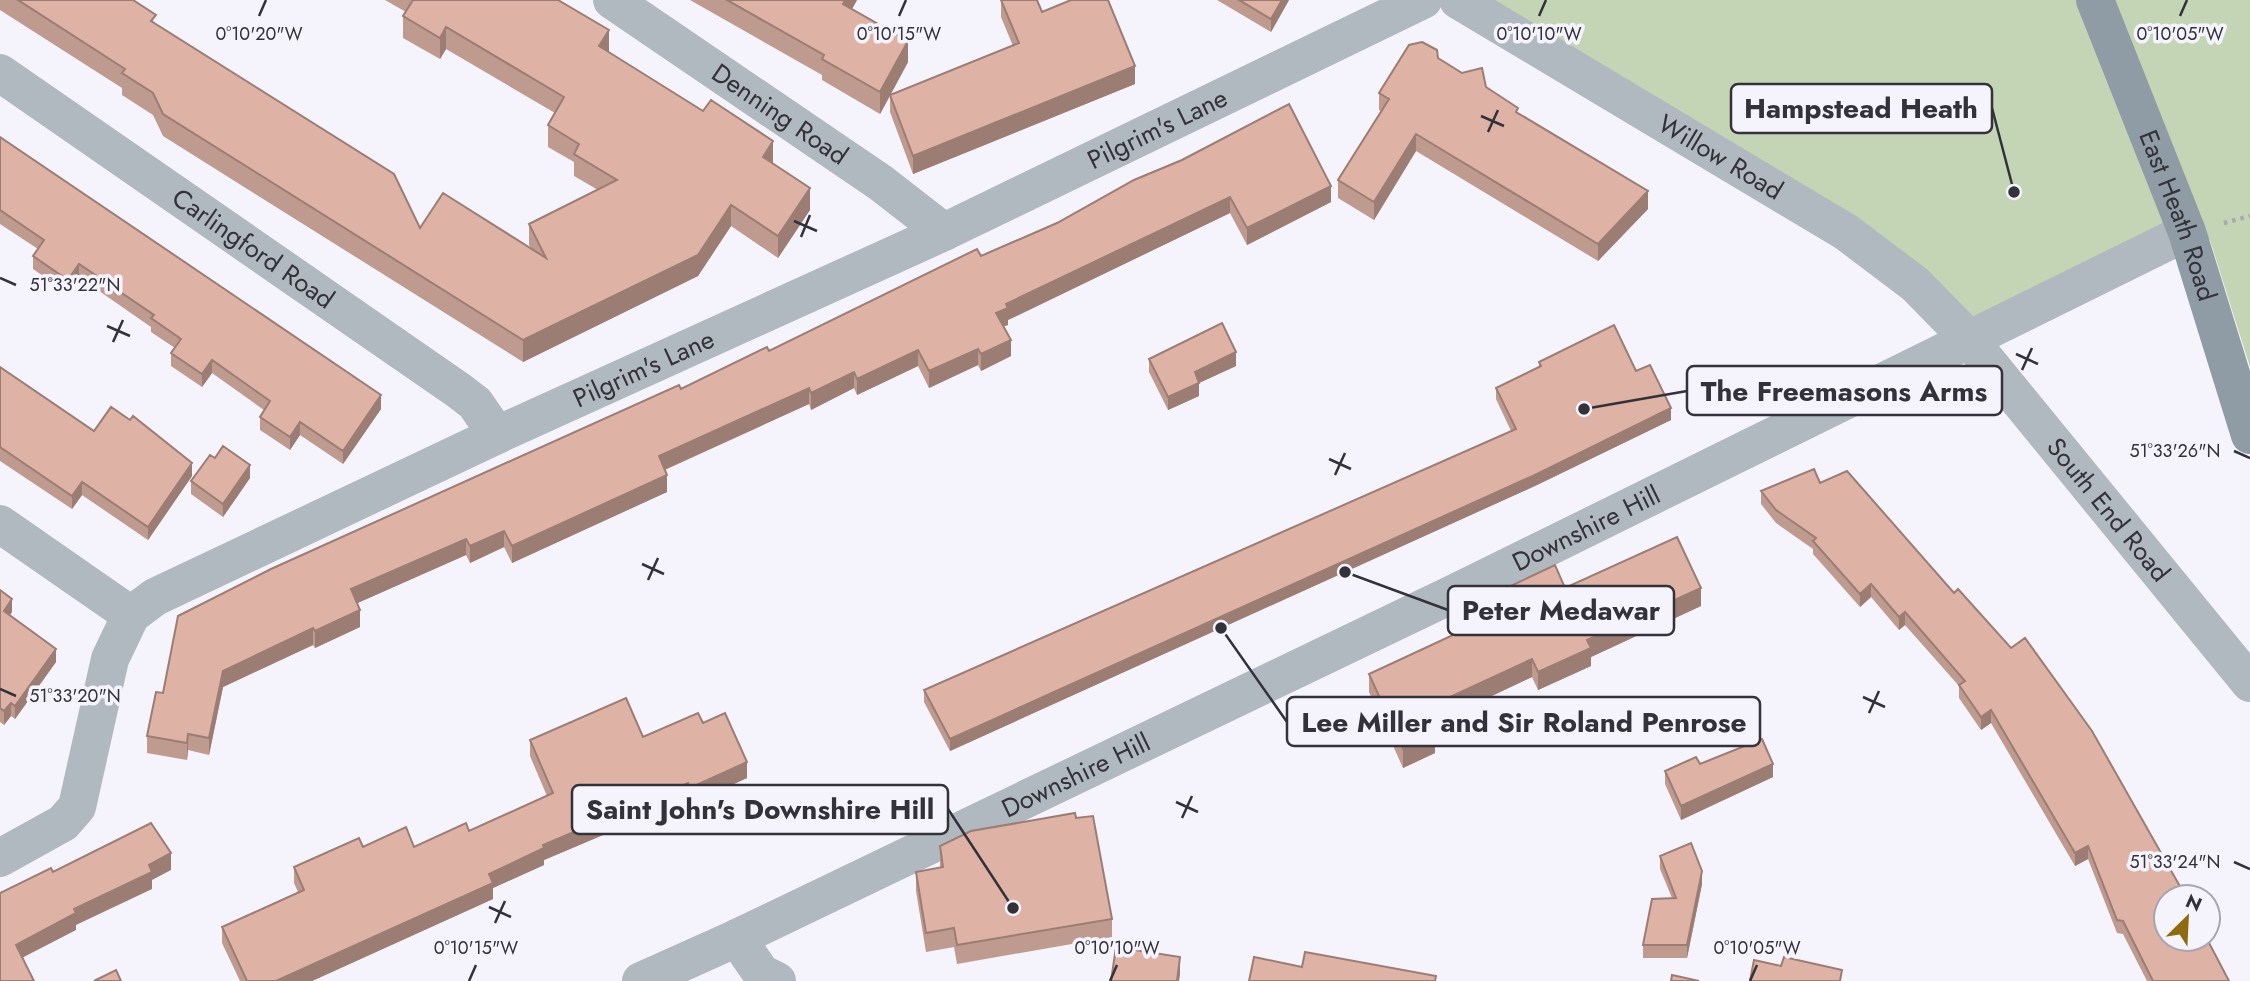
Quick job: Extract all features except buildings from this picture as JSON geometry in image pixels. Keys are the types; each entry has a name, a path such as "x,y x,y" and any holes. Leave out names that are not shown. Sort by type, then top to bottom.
{"street":[{"name":"Denning Road","path":"612,0 881,183 944,232"},
{"name":"Pilgrim's Lane","path":"0,858 63,823 77,807 110,659 131,615 155,597 497,435 944,232 1423,0"},
{"name":"Willow Road","path":"1458,0 1846,232 1915,284 1968,338"},
{"name":"East Heath Road","path":"2095,0 2187,232 2250,435"},
{"name":"Carlingford Road","path":"0,73 458,390 475,403 497,435"},
{"name":"Downshire Hill","path":"641,981 737,938 1455,593 2187,232"},
{"name":"South End Road","path":"1968,338 2250,683"},
{"path":"0,524 131,615"},
{"path":"737,938 761,973 777,981"}],"green space":[{"path":"1458,0 2250,0 2250,367 2210,240 2187,232 1968,338 1915,284"}],"place":[{"name":"Hampstead Heath","path":"2014,192"},
{"name":"The Freemasons Arms","path":"1584,409"},
{"name":"Peter Medawar","path":"1345,572"},
{"name":"Lee Miller and Sir Roland Penrose","path":"1221,628"},
{"name":"Saint John's Downshire Hill","path":"1013,908"}]}
